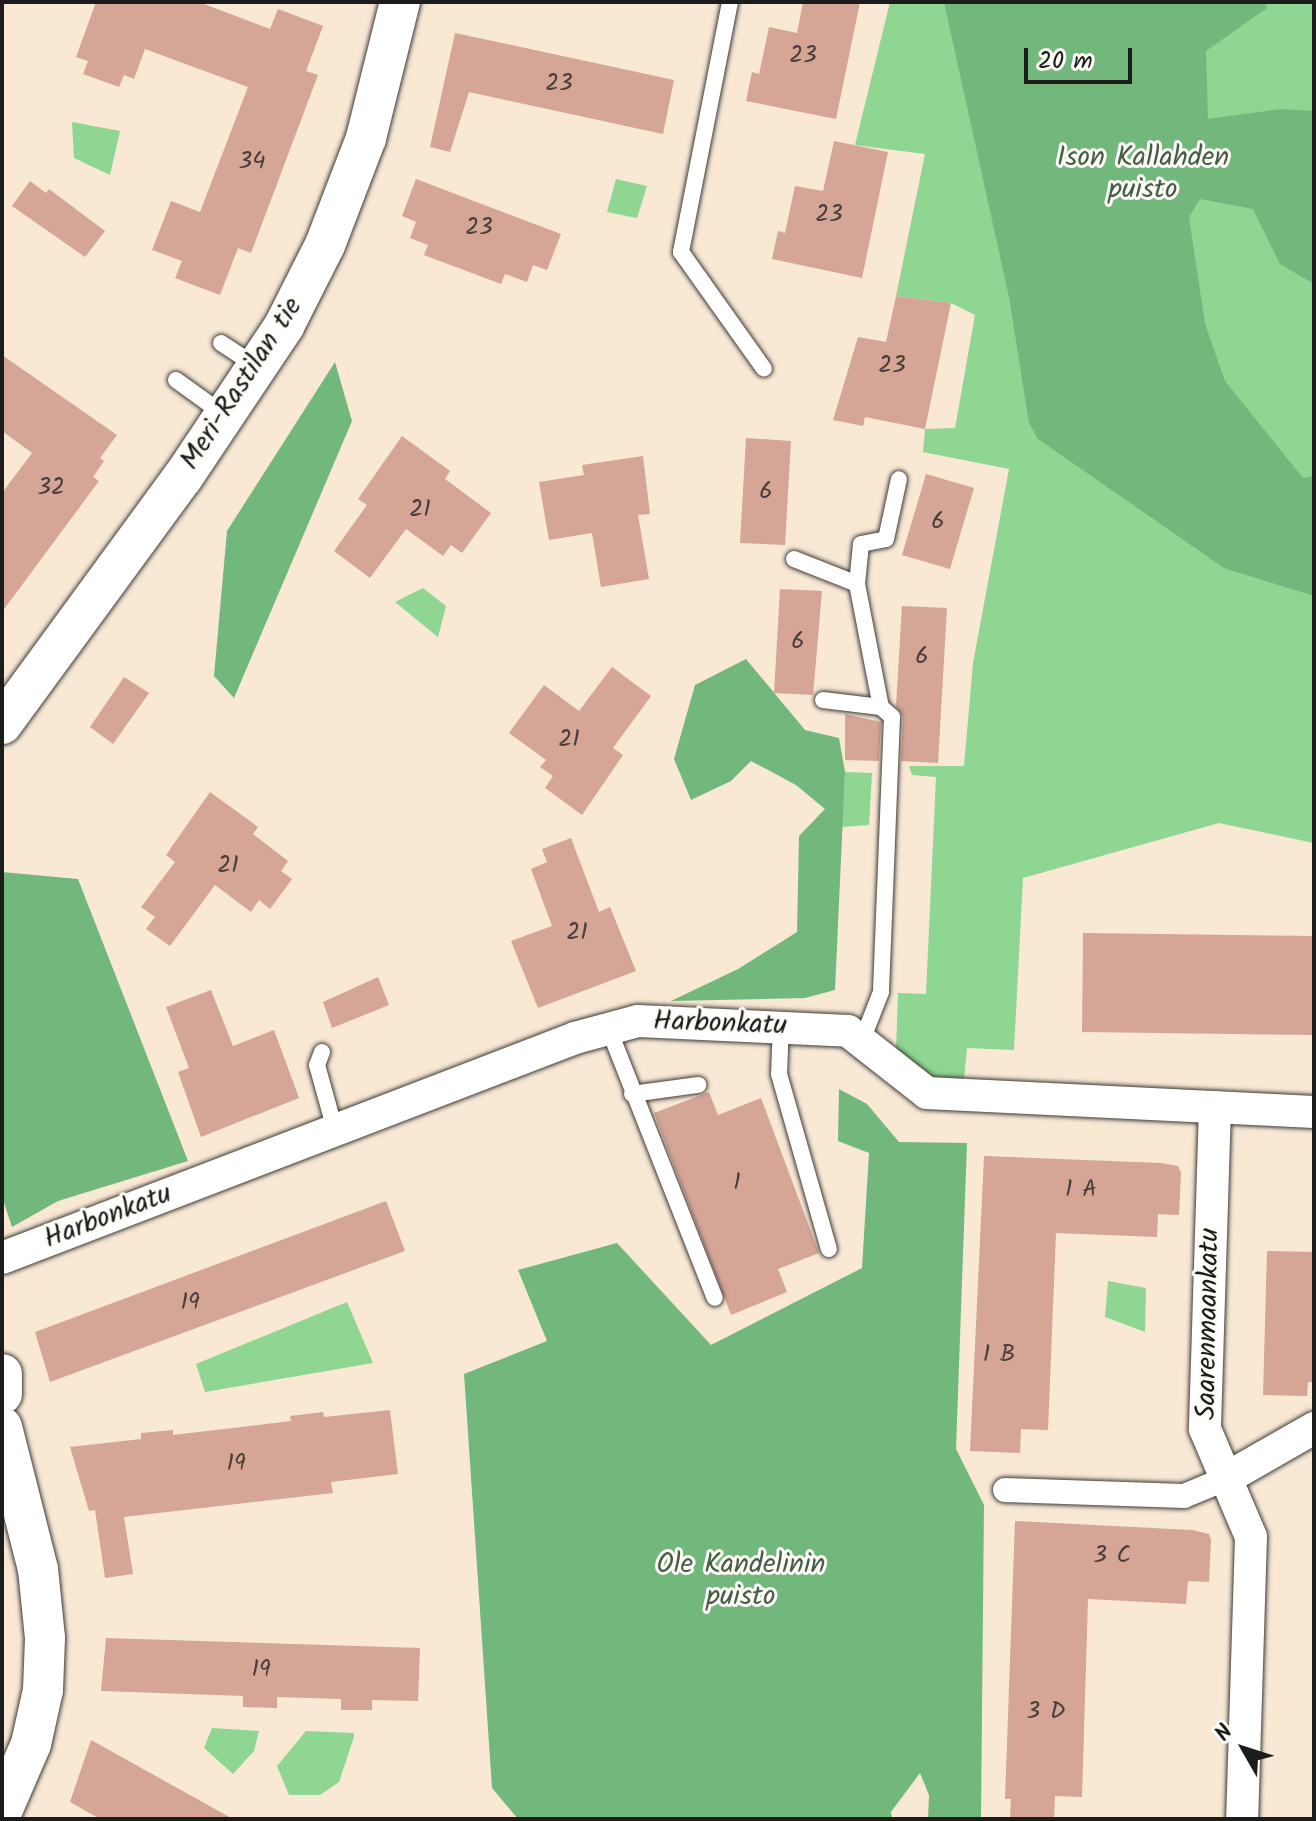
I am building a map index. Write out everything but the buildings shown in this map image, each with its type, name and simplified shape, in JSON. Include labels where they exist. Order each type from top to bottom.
[{"type":"street","name":"Meri-Rastilan tie","points":[[2,724],[226,416],[304,289],[366,138],[400,2]]},
{"type":"street","name":"Harbonkatu","points":[[2,1258],[608,1027],[675,1019],[848,1031],[863,1038],[927,1093],[1314,1112]]},
{"type":"street","name":"Saarenmaankatu","points":[[1215,1107],[1205,1429],[1251,1537],[1242,1819]]},
{"type":"street","points":[[2,1374],[2,1394]]},
{"type":"street","points":[[2,1427],[35,1554],[45,1638],[43,1690],[31,1744],[2,1811]]},
{"type":"street","points":[[1005,1490],[1184,1496],[1225,1479],[1314,1428]]},
{"type":"lane","points":[[730,2],[681,252],[764,369]]},
{"type":"lane","points":[[221,343],[257,367]]},
{"type":"lane","points":[[176,380],[226,416]]},
{"type":"lane","points":[[881,707],[857,584],[861,544],[886,539],[899,479]]},
{"type":"lane","points":[[794,559],[857,584]]},
{"type":"lane","points":[[823,700],[881,707],[892,717],[881,992],[863,1038]]},
{"type":"lane","points":[[781,1025],[779,1074],[829,1249]]},
{"type":"lane","points":[[608,1027],[715,1298]]},
{"type":"lane","points":[[322,1052],[317,1065],[335,1130]]},
{"type":"lane","points":[[632,1094],[698,1085]]},
{"type":"green space","name":"Ison Kallahden puisto","points":[[890,2],[1314,2],[1314,843],[1219,823],[1023,878],[1014,1050],[967,1048],[964,1079],[927,1076],[896,1050],[898,993],[926,994],[936,777],[912,775],[909,766],[964,766],[973,663],[1009,469],[923,452],[925,429],[955,428],[975,315],[951,303],[896,296],[925,154],[855,145]]},
{"type":"green space","points":[[944,2],[1265,2],[1267,8],[1206,51],[1208,119],[1281,109],[1314,111],[1314,284],[1280,264],[1253,209],[1200,199],[1189,217],[1205,324],[1225,381],[1303,478],[1314,476],[1314,596],[1224,568],[1038,439],[1029,423],[1009,297]]},
{"type":"green space","points":[[72,122],[120,131],[110,175],[74,158]]},
{"type":"green space","points":[[616,179],[647,186],[637,218],[607,212]]},
{"type":"green space","points":[[335,362],[352,421],[234,698],[214,676],[227,531]]},
{"type":"green space","points":[[423,588],[446,606],[438,637],[395,602]]},
{"type":"green space","points":[[746,659],[805,730],[839,738],[845,772],[835,990],[805,998],[671,1001],[738,969],[797,932],[799,836],[825,809],[796,785],[751,761],[731,781],[691,800],[674,759],[695,685]]},
{"type":"green space","points":[[845,772],[872,773],[869,825],[842,827]]},
{"type":"green space","points":[[2,872],[78,879],[188,1161],[58,1201],[12,1227],[2,1197]]},
{"type":"green space","name":"Ole Kandelinin puisto","points":[[839,1089],[867,1104],[899,1142],[967,1143],[956,1449],[984,1505],[981,1819],[928,1819],[929,1795],[920,1773],[891,1812],[892,1819],[518,1819],[492,1788],[464,1374],[547,1341],[518,1270],[617,1243],[711,1345],[862,1268],[869,1153],[838,1141]]},
{"type":"green space","points":[[1108,1281],[1146,1288],[1145,1332],[1105,1317]]},
{"type":"green space","points":[[347,1302],[373,1363],[205,1392],[196,1364]]},
{"type":"green space","points":[[212,1728],[259,1731],[254,1751],[233,1774],[204,1748]]},
{"type":"green space","points":[[306,1731],[354,1733],[354,1737],[339,1782],[320,1795],[289,1795],[277,1766]]}]
